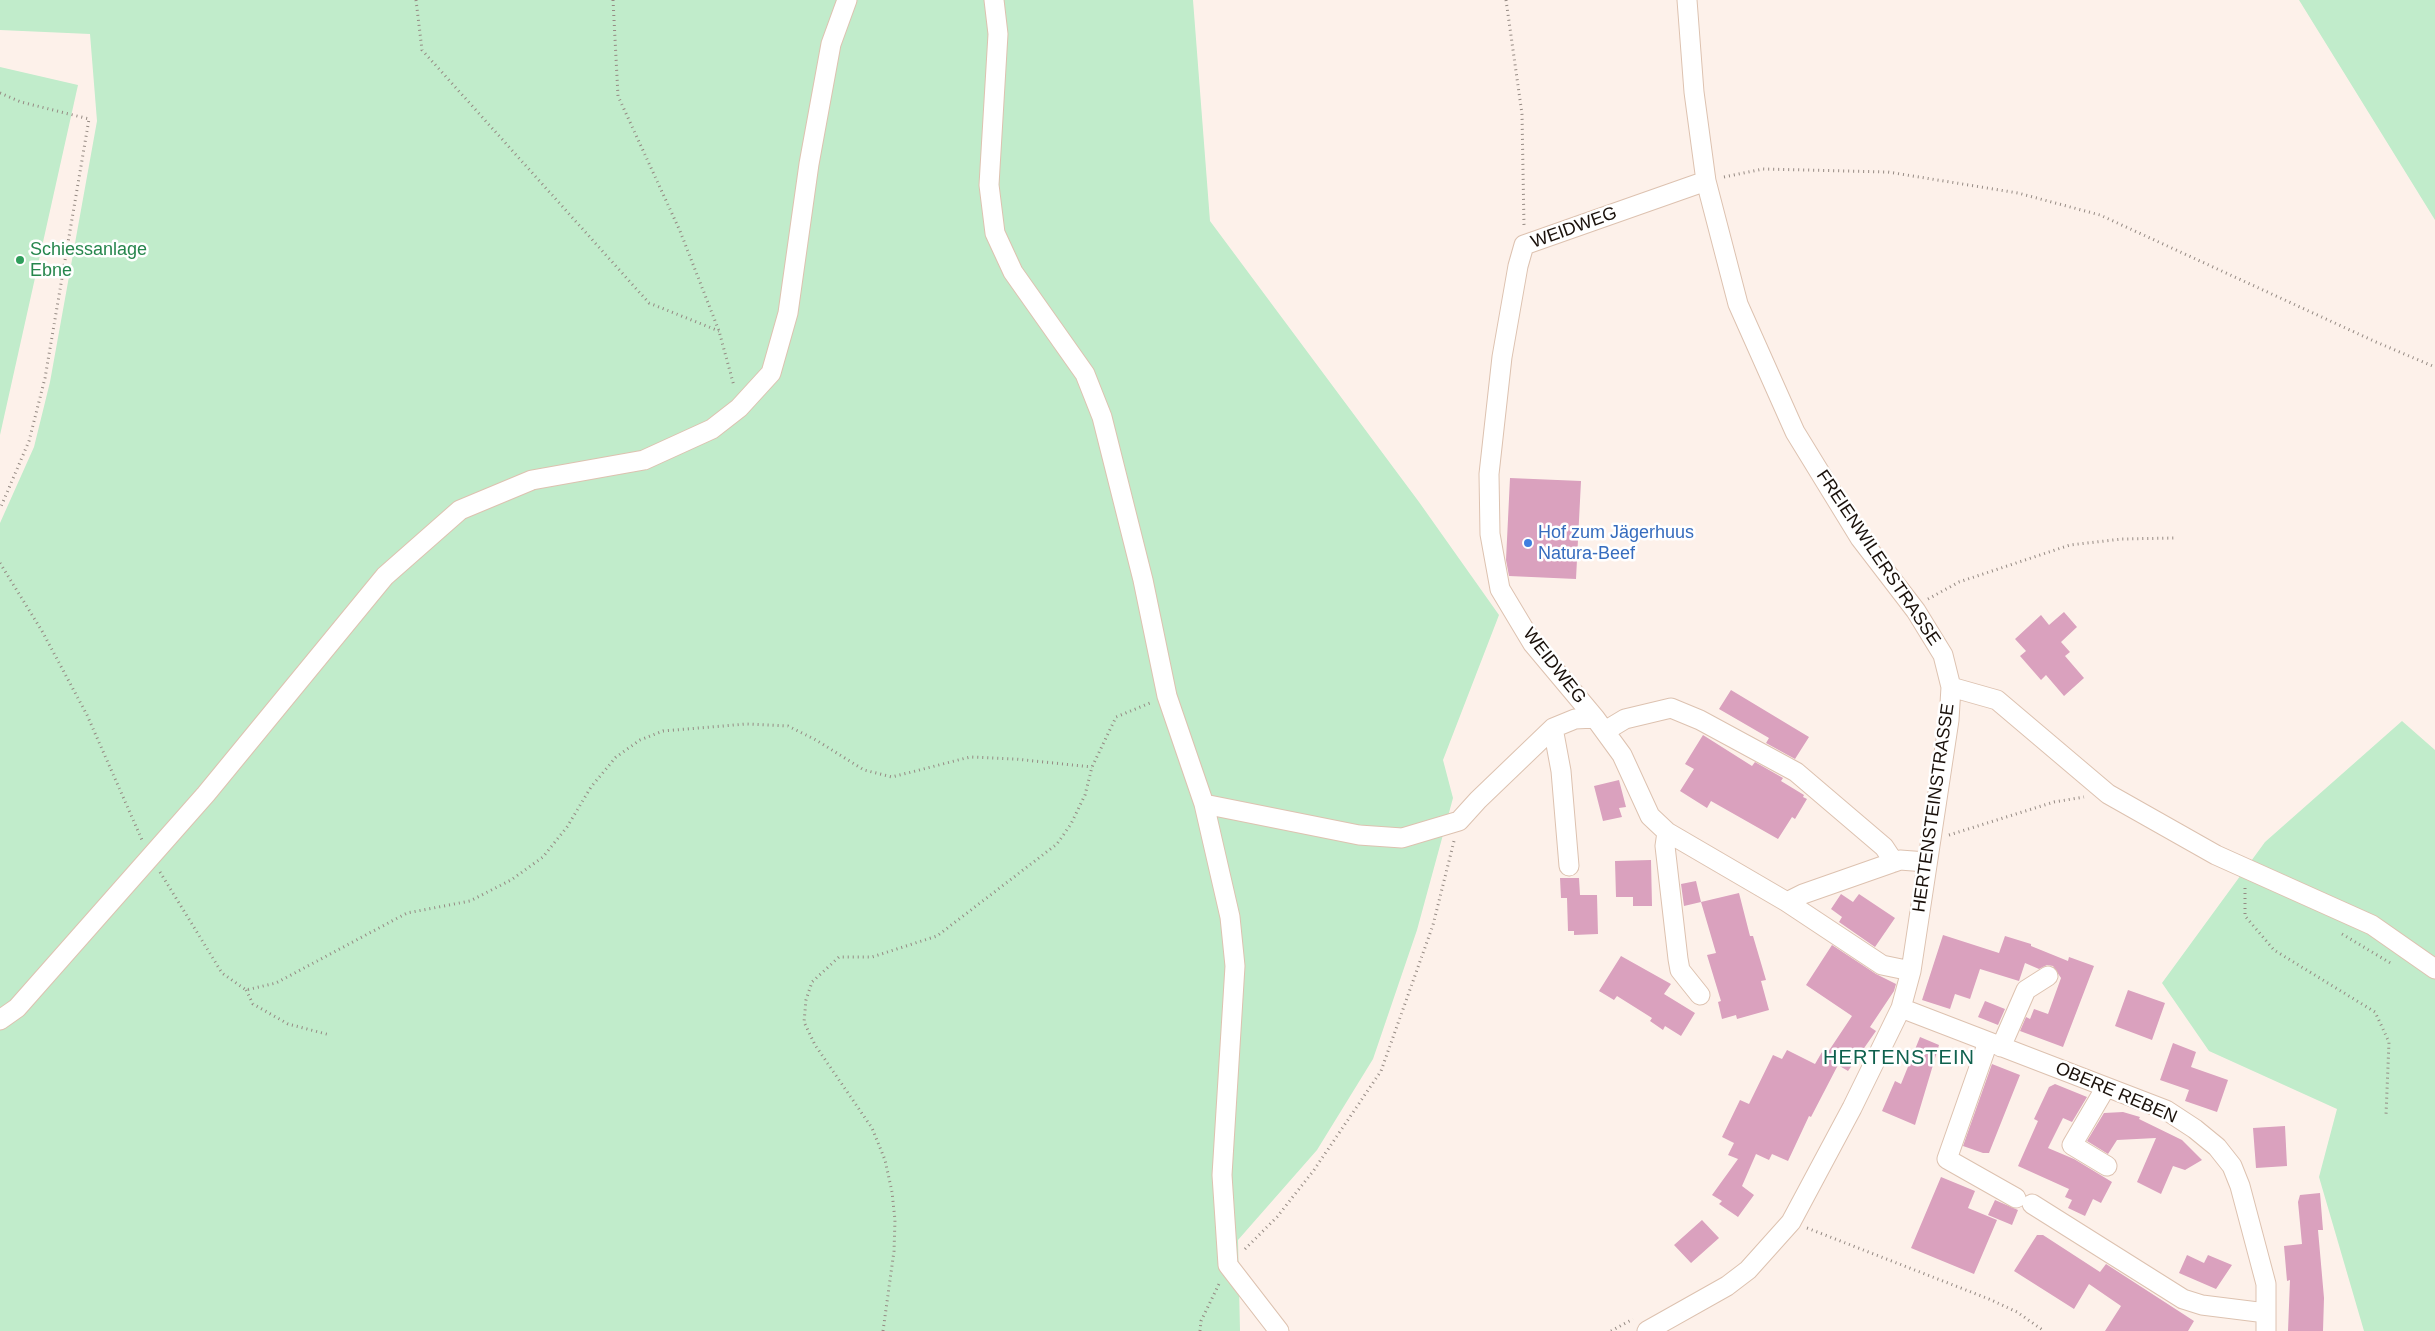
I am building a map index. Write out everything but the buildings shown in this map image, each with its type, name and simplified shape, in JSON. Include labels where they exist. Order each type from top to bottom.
[{"type":"street","points":[[0,1020],[17,1008],[148,857],[206,794],[385,576],[460,510],[532,480],[644,460],[712,429],[739,408],[771,373],[788,313],[809,164],[831,44],[847,0]]},
{"type":"street","points":[[994,0],[998,34],[989,185],[995,233],[1013,272],[1085,374],[1102,417],[1143,580],[1167,696],[1204,804],[1230,917],[1235,966],[1222,1175],[1228,1265],[1279,1331]]},
{"type":"street","name":"FREIENWILERSTRASSE","points":[[1687,0],[1694,92],[1706,180],[1738,304],[1795,432],[1860,538],[1916,611],[1943,655],[1951,687]]},
{"type":"street","name":"WEIDWEG","points":[[1706,180],[1524,245],[1518,266],[1502,357],[1489,474],[1490,534],[1500,589],[1533,644],[1600,724],[1622,755],[1650,816],[1667,832],[1787,902],[1882,965],[1911,971]]},
{"type":"street","name":"HERTENSTEINSTRASSE","points":[[1647,1331],[1690,1308],[1748,1270],[1792,1222],[1852,1108],[1901,1008],[1911,971],[1949,720],[1951,687],[1997,700],[2108,794],[2138,812],[2216,855],[2372,925],[2435,969]]},
{"type":"street","points":[[1204,804],[1359,835],[1402,838],[1460,821],[1478,800],[1553,728],[1575,719],[1600,724],[1671,708],[1700,720],[1796,772],[1884,847],[1894,862]]},
{"type":"street","points":[[1553,728],[1562,771],[1569,866]]},
{"type":"street","points":[[1667,832],[1665,846],[1680,970],[1700,995]]},
{"type":"street","points":[[1787,902],[1900,860],[1926,862]]},
{"type":"street","points":[[1995,1045],[2026,990],[2048,976]]},
{"type":"street","name":"OBERE REBEN","points":[[1901,1008],[2166,1110],[2195,1129],[2217,1147],[2232,1166],[2266,1284],[2266,1322],[2184,1299],[2024,1201],[1947,1159],[1995,1045]]},
{"type":"street","points":[[2106,1087],[2072,1145],[2107,1166]]},
{"type":"path","points":[[416,0],[422,50],[649,303],[719,331]]},
{"type":"path","points":[[613,0],[618,96],[680,231],[719,331],[739,408]]},
{"type":"path","points":[[1506,0],[1522,114],[1524,245]]},
{"type":"path","points":[[0,93],[21,102],[89,119],[45,378],[28,441],[0,509]]},
{"type":"path","points":[[1706,180],[1763,169],[1888,172],[2018,193],[2100,215],[2376,342],[2435,367]]},
{"type":"path","points":[[1916,611],[1925,600],[1959,582],[2070,545],[2122,539],[2174,538]]},
{"type":"path","points":[[0,563],[42,631],[87,715],[148,857]]},
{"type":"path","points":[[883,1331],[894,1252],[895,1220],[892,1192],[885,1160],[872,1128],[815,1045],[804,1022],[806,1000],[812,982],[839,957],[872,956],[904,948],[937,936],[1057,844],[1071,824],[1082,802],[1092,767],[1116,717],[1167,696]]},
{"type":"path","points":[[246,990],[276,983],[407,913],[470,901],[511,880],[543,857],[567,827],[591,787],[616,757],[640,740],[663,731],[746,724],[788,726],[816,740],[864,770],[892,777],[970,757],[1015,759],[1092,767]]},
{"type":"path","points":[[1931,836],[1960,833],[2054,802],[2089,797]]},
{"type":"path","points":[[1200,1331],[1201,1321],[1228,1265],[1277,1217],[1352,1116],[1380,1071],[1433,925],[1460,821]]},
{"type":"path","points":[[164,878],[222,973],[246,990],[253,1004],[288,1024],[330,1035]]},
{"type":"path","points":[[2245,887],[2245,916],[2274,950],[2375,1012],[2389,1042],[2386,1114]]},
{"type":"path","points":[[1792,1222],[1989,1299],[2016,1312],[2044,1331]]},
{"type":"green space","points":[[0,0],[1193,0],[1210,221],[1419,502],[1499,615],[1443,760],[1453,798],[1417,930],[1373,1059],[1317,1150],[1238,1240],[1240,1331],[0,1331],[0,523],[34,447],[50,382],[97,121],[90,34],[0,30]]},
{"type":"green space","points":[[2299,0],[2435,0],[2435,220]]},
{"type":"green space","name":"Schiessanlage Ebne","points":[[0,67],[78,85],[0,435]]},
{"type":"green space","points":[[2402,721],[2435,750],[2435,1331],[2364,1331],[2319,1177],[2337,1109],[2209,1051],[2162,983],[2265,842]]},
{"type":"place","name":"Schiessanlage Ebne","points":[[20,260]]},
{"type":"place","name":"Hof zum Jägerhuus Natura-Beef","points":[[1528,543]]},
{"type":"district","name":"HERTENSTEIN","points":[[1899,1058]]}]
